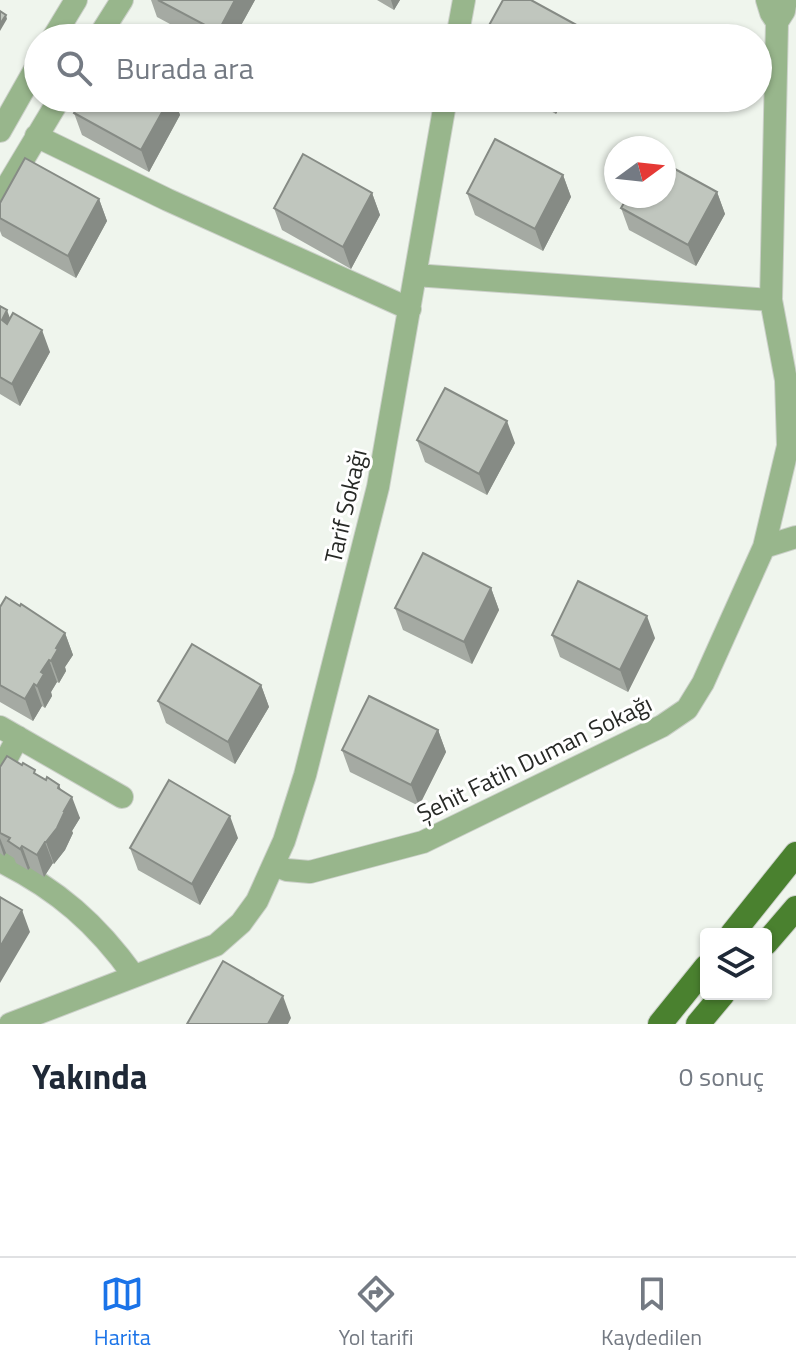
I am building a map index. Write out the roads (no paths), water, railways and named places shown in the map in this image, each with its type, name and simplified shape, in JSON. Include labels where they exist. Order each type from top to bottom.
[{"type":"main road","points":[[737,928],[796,854]]},
{"type":"main road","points":[[772,936],[796,908]]},
{"type":"main road","points":[[660,1024],[700,974]]},
{"type":"main road","points":[[698,1024],[718,1000]]},
{"type":"street","points":[[61,24],[76,0]]},
{"type":"street","points":[[107,24],[122,0]]},
{"type":"street","points":[[460,24],[464,0]]},
{"type":"street","points":[[767,0],[777,22],[786,0]]},
{"type":"street","name":"Şehit Fatih Duman Sokağı","points":[[274,865],[287,870],[310,872],[423,842],[662,726],[687,709],[703,683],[764,547],[788,446],[786,380],[771,300],[777,22]]},
{"type":"street","points":[[0,131],[24,89]]},
{"type":"street","points":[[0,198],[51,112]]},
{"type":"street","name":"Tarif Sokağı","points":[[134,976],[216,945],[229,935],[257,901],[296,808],[378,487],[443,112]]},
{"type":"street","points":[[36,136],[168,200],[410,309]]},
{"type":"street","points":[[415,275],[771,300]]},
{"type":"street","points":[[764,547],[796,537]]},
{"type":"street","points":[[0,771],[9,732],[122,797]]},
{"type":"street","points":[[0,861],[37,881],[83,916],[134,976],[10,1024]]}]
